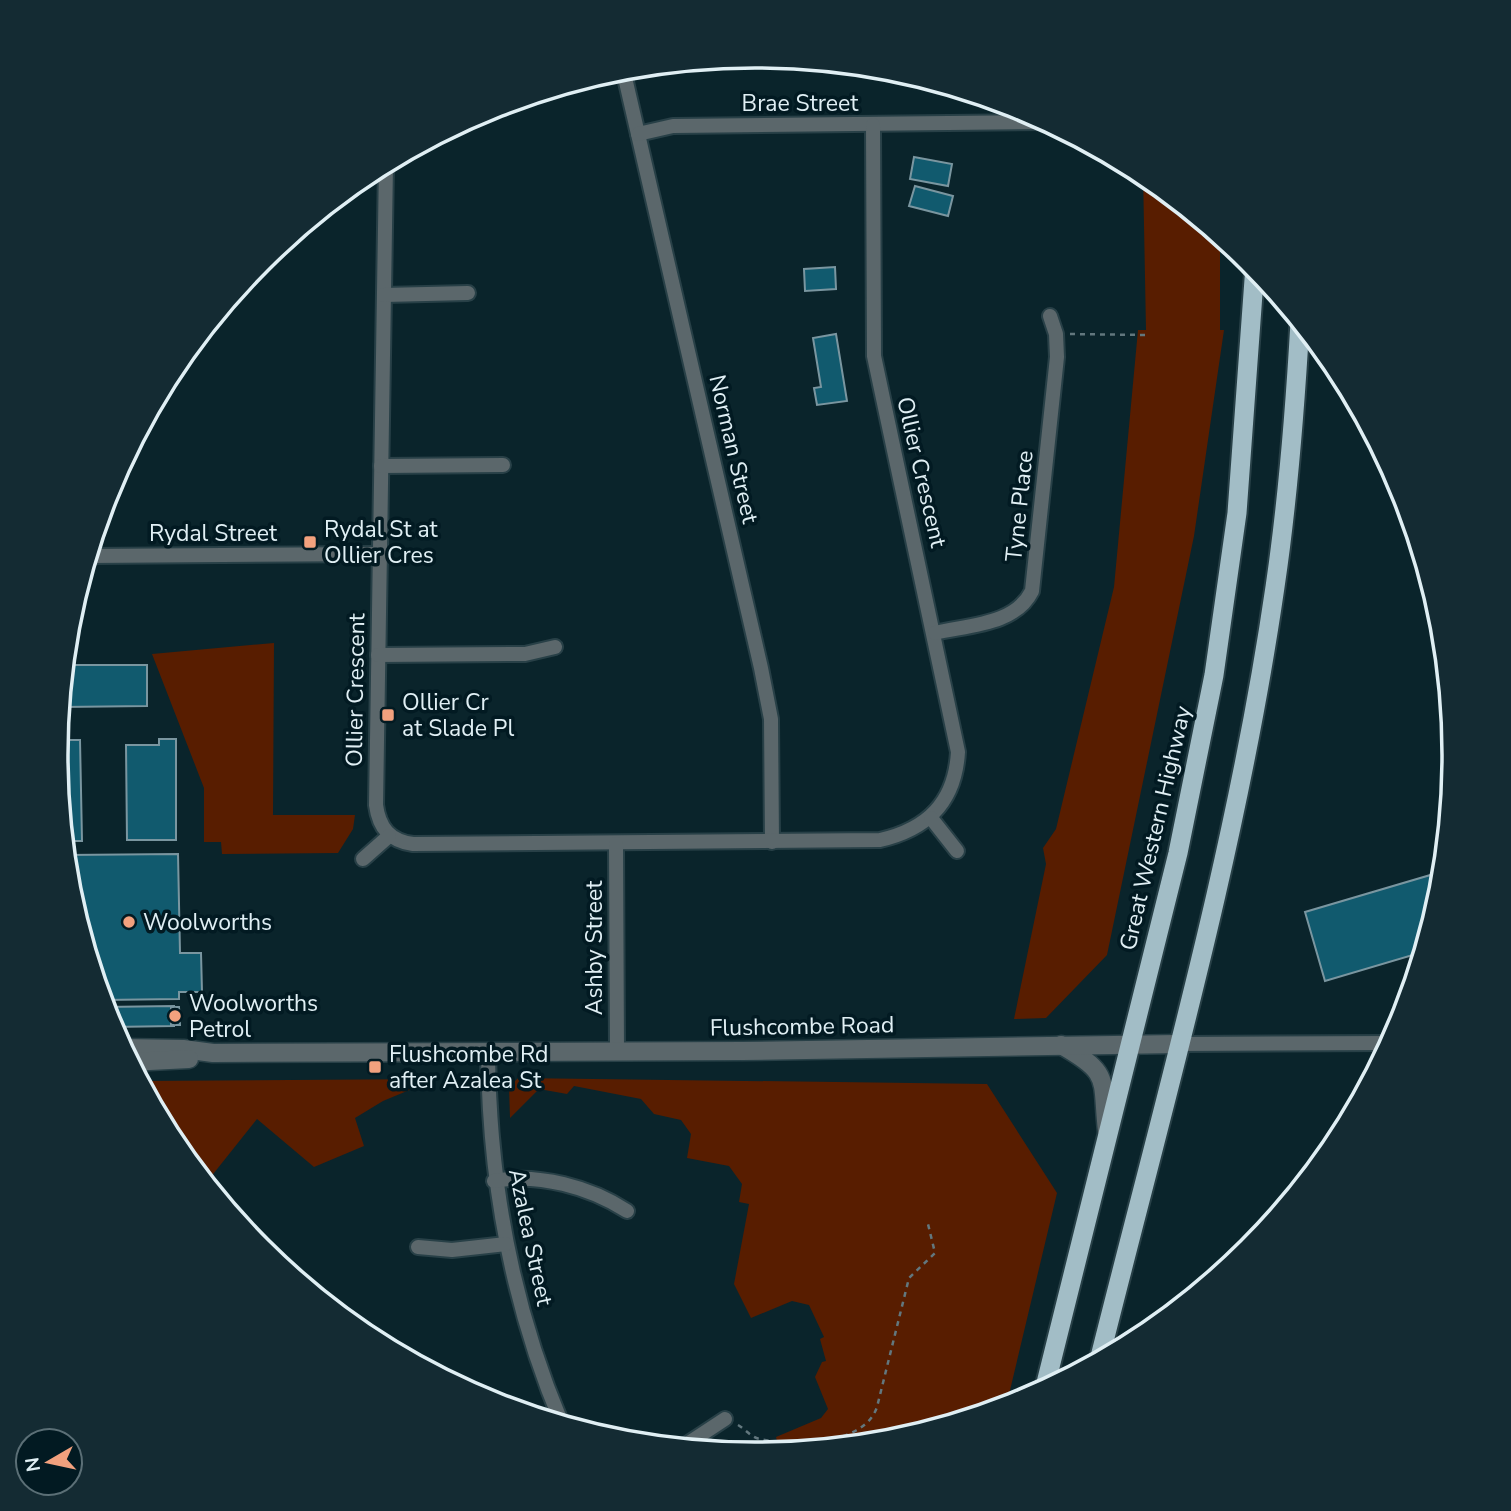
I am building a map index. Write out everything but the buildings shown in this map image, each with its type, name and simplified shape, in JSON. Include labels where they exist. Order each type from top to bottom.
[{"type":"highway","name":"Great Western Highway","points":[[1047,1377],[1178,853],[1214,676],[1237,513],[1254,283]]},
{"type":"highway","points":[[1102,1349],[1245,760],[1275,586],[1294,415],[1299,335]]},
{"type":"street","name":"Norman Street","points":[[626,80],[771,719],[772,842]]},
{"type":"street","name":"Brae Street","points":[[638,134],[673,126],[1021,122]]},
{"type":"street","name":"Ollier Crescent","points":[[386,177],[376,805],[381,825],[389,836],[413,844],[880,840],[911,830],[931,818],[946,801],[955,776],[958,752],[935,632],[874,356],[873,125]]},
{"type":"street","points":[[384,295],[468,293]]},
{"type":"street","name":"Tyne Place","points":[[935,632],[1007,616],[1023,605],[1032,590],[1057,357],[1056,334],[1050,316]]},
{"type":"street","points":[[381,466],[503,465]]},
{"type":"street","name":"Rydal Street","points":[[99,556],[380,554]]},
{"type":"street","points":[[378,655],[524,654],[555,647]]},
{"type":"street","points":[[931,818],[957,851]]},
{"type":"street","points":[[363,859],[389,836]]},
{"type":"street","name":"Ashby Street","points":[[617,844],[617,1052]]},
{"type":"street","name":"Flushcombe Road","points":[[134,1048],[183,1049],[213,1054],[1379,1043]]},
{"type":"street","points":[[1061,1045],[1090,1061],[1100,1073],[1105,1087],[1107,1133]]},
{"type":"street","name":"Azalea Street","points":[[488,1052],[494,1181],[506,1244],[531,1341],[558,1413]]},
{"type":"street","name":"Flushcombe Road","points":[[142,1065],[213,1054]]},
{"type":"street","points":[[494,1181],[540,1180],[573,1187],[601,1194],[627,1211]]},
{"type":"street","points":[[418,1247],[452,1250],[506,1244]]},
{"type":"street","points":[[699,1440],[725,1419]]},
{"type":"path","points":[[1056,334],[1148,335]]},
{"type":"path","points":[[842,1437],[870,1420],[877,1407],[909,1278],[935,1253],[928,1224]]},
{"type":"path","points":[[725,1419],[758,1439],[807,1440]]},
{"type":"shaded area","points":[[1143,188],[1174,210],[1220,250],[1220,330],[1224,330],[1194,536],[1107,955],[1046,1018],[1014,1019],[1046,864],[1043,848],[1056,829],[1114,587],[1138,330],[1146,330]]},
{"type":"shaded area","points":[[274,643],[273,815],[355,815],[353,829],[338,853],[222,854],[221,842],[204,842],[204,788],[152,654]]},
{"type":"shaded area","points":[[518,1078],[987,1084],[1057,1193],[1009,1393],[976,1406],[890,1430],[845,1437],[777,1442],[776,1437],[821,1418],[828,1409],[815,1377],[822,1362],[826,1361],[820,1339],[824,1337],[809,1305],[792,1301],[751,1318],[734,1284],[749,1204],[739,1202],[742,1184],[729,1166],[687,1158],[691,1134],[681,1120],[654,1114],[641,1099],[574,1086],[567,1094],[539,1089],[510,1118],[509,1087]]},
{"type":"shaded area","points":[[436,1079],[383,1101],[355,1118],[364,1146],[314,1167],[257,1119],[212,1176],[184,1137],[151,1081]]},
{"type":"place","name":"Rydal St at Ollier Cres","points":[[310,542]]},
{"type":"place","name":"Ollier Cr at Slade Pl","points":[[388,715]]},
{"type":"place","name":"Woolworths","points":[[129,922]]},
{"type":"place","name":"Woolworths Petrol","points":[[175,1016]]},
{"type":"place","name":"Flushcombe Rd after Azalea St","points":[[375,1067]]}]
